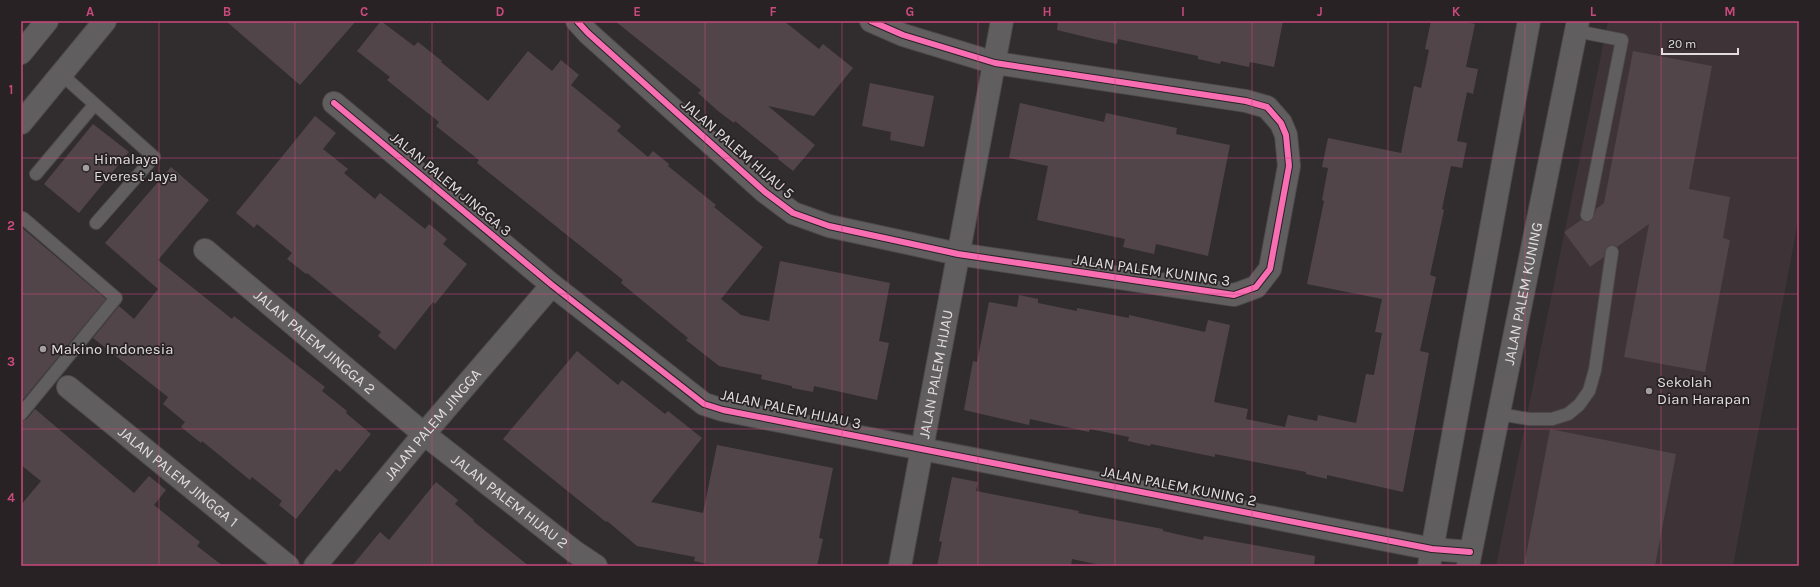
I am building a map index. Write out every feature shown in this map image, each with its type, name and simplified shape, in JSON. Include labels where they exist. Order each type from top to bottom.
[{"type":"street","points":[[21,53],[47,21]]},
{"type":"street","points":[[21,123],[105,21]]},
{"type":"street","name":"JALAN PALEM HIJAU 5","points":[[577,21],[588,33],[765,192],[794,213],[829,226],[958,254]]},
{"type":"street","points":[[871,21],[903,35],[995,63]]},
{"type":"street","name":"JALAN PALEM HIJAU","points":[[900,566],[1002,21]]},
{"type":"street","points":[[1431,557],[1529,21]]},
{"type":"street","name":"JALAN PALEM KUNING","points":[[1469,559],[1577,26]]},
{"type":"street","name":"JALAN PALEM KUNING 3","points":[[958,254],[1234,295],[1256,287],[1270,269],[1289,166],[1286,135],[1281,123],[1267,107],[1246,101],[995,63]]},
{"type":"street","name":"JALAN PALEM JINGGA 3","points":[[334,103],[552,285]]},
{"type":"street","name":"JALAN PALEM JINGGA 2","points":[[205,250],[424,434]]},
{"type":"street","name":"JALAN PALEM JINGGA","points":[[315,566],[424,434],[552,285]]},
{"type":"street","name":"JALAN PALEM HIJAU 3","points":[[552,285],[704,404],[723,410],[922,449]]},
{"type":"street","name":"JALAN PALEM JINGGA 1","points":[[68,387],[288,566]]},
{"type":"street","name":"JALAN PALEM HIJAU 2","points":[[424,434],[575,552],[596,566]]},
{"type":"street","name":"JALAN PALEM KUNING 2","points":[[922,449],[1431,557],[1469,559]]},
{"type":"lane","points":[[1577,26],[1622,40],[1587,215]]},
{"type":"lane","points":[[62,74],[154,157],[96,224]]},
{"type":"lane","points":[[36,174],[95,104]]},
{"type":"lane","points":[[21,414],[116,298],[22,218]]},
{"type":"lane","points":[[1499,414],[1529,419],[1552,419],[1568,414],[1579,405],[1589,392],[1595,370],[1612,252]]},
{"type":"shaded area","name":"Sekolah Dian Harapan","points":[[1608,21],[1799,21],[1799,216],[1733,566],[1496,566]]},
{"type":"building","points":[[226,21],[356,21],[300,85]]},
{"type":"building","points":[[381,21],[414,46],[418,42],[488,101],[528,51],[552,71],[561,60],[579,75],[571,85],[621,126],[617,131],[648,157],[653,151],[669,164],[668,166],[716,205],[714,207],[763,247],[721,299],[741,315],[769,321],[780,261],[890,283],[879,341],[889,343],[877,400],[814,386],[813,392],[792,388],[792,386],[761,379],[762,375],[719,366],[686,340],[688,338],[621,283],[623,280],[477,163],[479,160],[436,126],[439,122],[387,80],[390,77],[357,51]]},
{"type":"building","points":[[615,21],[784,21],[819,49],[823,44],[853,68],[814,116],[768,106],[815,145],[793,171],[778,159],[779,157],[735,121],[734,123],[718,111],[698,93],[701,90]]},
{"type":"building","points":[[1058,21],[1283,21],[1274,67],[1250,62],[1249,67],[1221,61],[1220,64],[1198,59],[1198,56],[1118,39],[1117,44],[1094,39],[1057,30]]},
{"type":"building","points":[[1431,21],[1463,21],[1475,24],[1466,67],[1478,69],[1473,94],[1467,92],[1457,141],[1467,143],[1462,168],[1451,166],[1442,209],[1444,210],[1430,275],[1436,277],[1420,351],[1429,353],[1403,492],[1327,475],[1327,479],[1306,474],[1306,472],[1215,454],[1215,457],[1151,444],[1150,446],[1128,441],[1129,437],[1090,429],[1089,432],[1030,419],[1029,425],[964,410],[973,361],[977,362],[989,302],[1017,307],[1019,295],[1038,299],[1038,303],[1077,311],[1077,308],[1129,318],[1129,315],[1205,332],[1208,320],[1230,325],[1214,402],[1248,409],[1246,419],[1285,427],[1288,415],[1317,421],[1318,415],[1356,423],[1366,374],[1374,375],[1382,333],[1375,332],[1382,299],[1307,284],[1324,201],[1322,200],[1328,168],[1322,167],[1328,138],[1401,153],[1414,86],[1421,88],[1429,50],[1425,49]]},
{"type":"building","points":[[1633,51],[1712,66],[1689,189],[1730,197],[1723,238],[1730,240],[1705,372],[1624,357],[1649,224],[1617,247],[1609,245],[1605,251],[1604,257],[1590,267],[1564,232],[1581,220],[1586,222],[1592,220],[1596,209],[1604,203]]},
{"type":"building","points":[[870,83],[934,96],[924,147],[890,140],[891,132],[862,126]]},
{"type":"building","points":[[1020,103],[1104,122],[1106,113],[1177,128],[1176,134],[1230,145],[1208,256],[1156,244],[1154,254],[1123,247],[1125,239],[1037,220],[1048,166],[1009,158]]},
{"type":"building","points":[[315,116],[336,133],[323,149],[348,169],[344,173],[375,199],[380,193],[425,229],[429,224],[447,239],[443,244],[467,264],[435,304],[433,302],[395,350],[378,336],[381,332],[307,273],[306,274],[287,259],[292,253],[257,224],[254,228],[236,213]]},
{"type":"building","name":"Himalaya Everest Jaya","points":[[93,124],[129,152],[79,213],[44,184]]},
{"type":"building","points":[[171,167],[209,200],[158,260],[232,319],[234,316],[325,387],[322,391],[347,411],[346,413],[371,434],[340,472],[336,469],[296,519],[279,505],[282,501],[252,477],[250,480],[202,441],[201,443],[181,427],[185,422],[163,404],[168,397],[93,338],[119,306],[134,319],[158,289],[105,243]]},
{"type":"building","name":"Makino Indonesia","points":[[21,227],[106,299],[21,402]]},
{"type":"building","points":[[577,351],[618,385],[622,380],[665,414],[668,411],[702,438],[651,502],[703,513],[717,445],[833,468],[819,538],[823,539],[817,566],[716,566],[694,561],[695,557],[637,546],[503,439]]},
{"type":"building","points":[[35,409],[134,493],[149,476],[166,490],[154,505],[200,542],[197,546],[223,566],[21,566],[21,505],[41,481],[21,465],[21,421],[27,419]]},
{"type":"building","points":[[1550,429],[1676,454],[1655,566],[1524,566]]},
{"type":"building","points":[[952,477],[978,482],[976,491],[1079,511],[1078,513],[1163,529],[1163,531],[1203,540],[1204,536],[1315,556],[1314,566],[1105,566],[1072,559],[1071,566],[937,566],[942,542],[939,541]]},
{"type":"building","points":[[436,482],[458,500],[455,504],[474,520],[473,521],[529,566],[352,566],[380,532],[389,540]]},
{"type":"cycle path","points":[[577,21],[588,33],[765,192],[793,213],[829,226],[958,254],[1234,295],[1256,287],[1270,269],[1289,166],[1286,135],[1281,123],[1267,107],[1246,101],[995,63],[903,35],[871,21]]},
{"type":"cycle path","points":[[334,103],[552,285],[704,404],[723,410],[1432,549],[1470,552]]},
{"type":"place","name":"Himalaya Everest Jaya","points":[[86,168]]},
{"type":"place","name":"Makino Indonesia","points":[[43,349]]},
{"type":"place","name":"Sekolah Dian Harapan","points":[[1649,391]]}]
